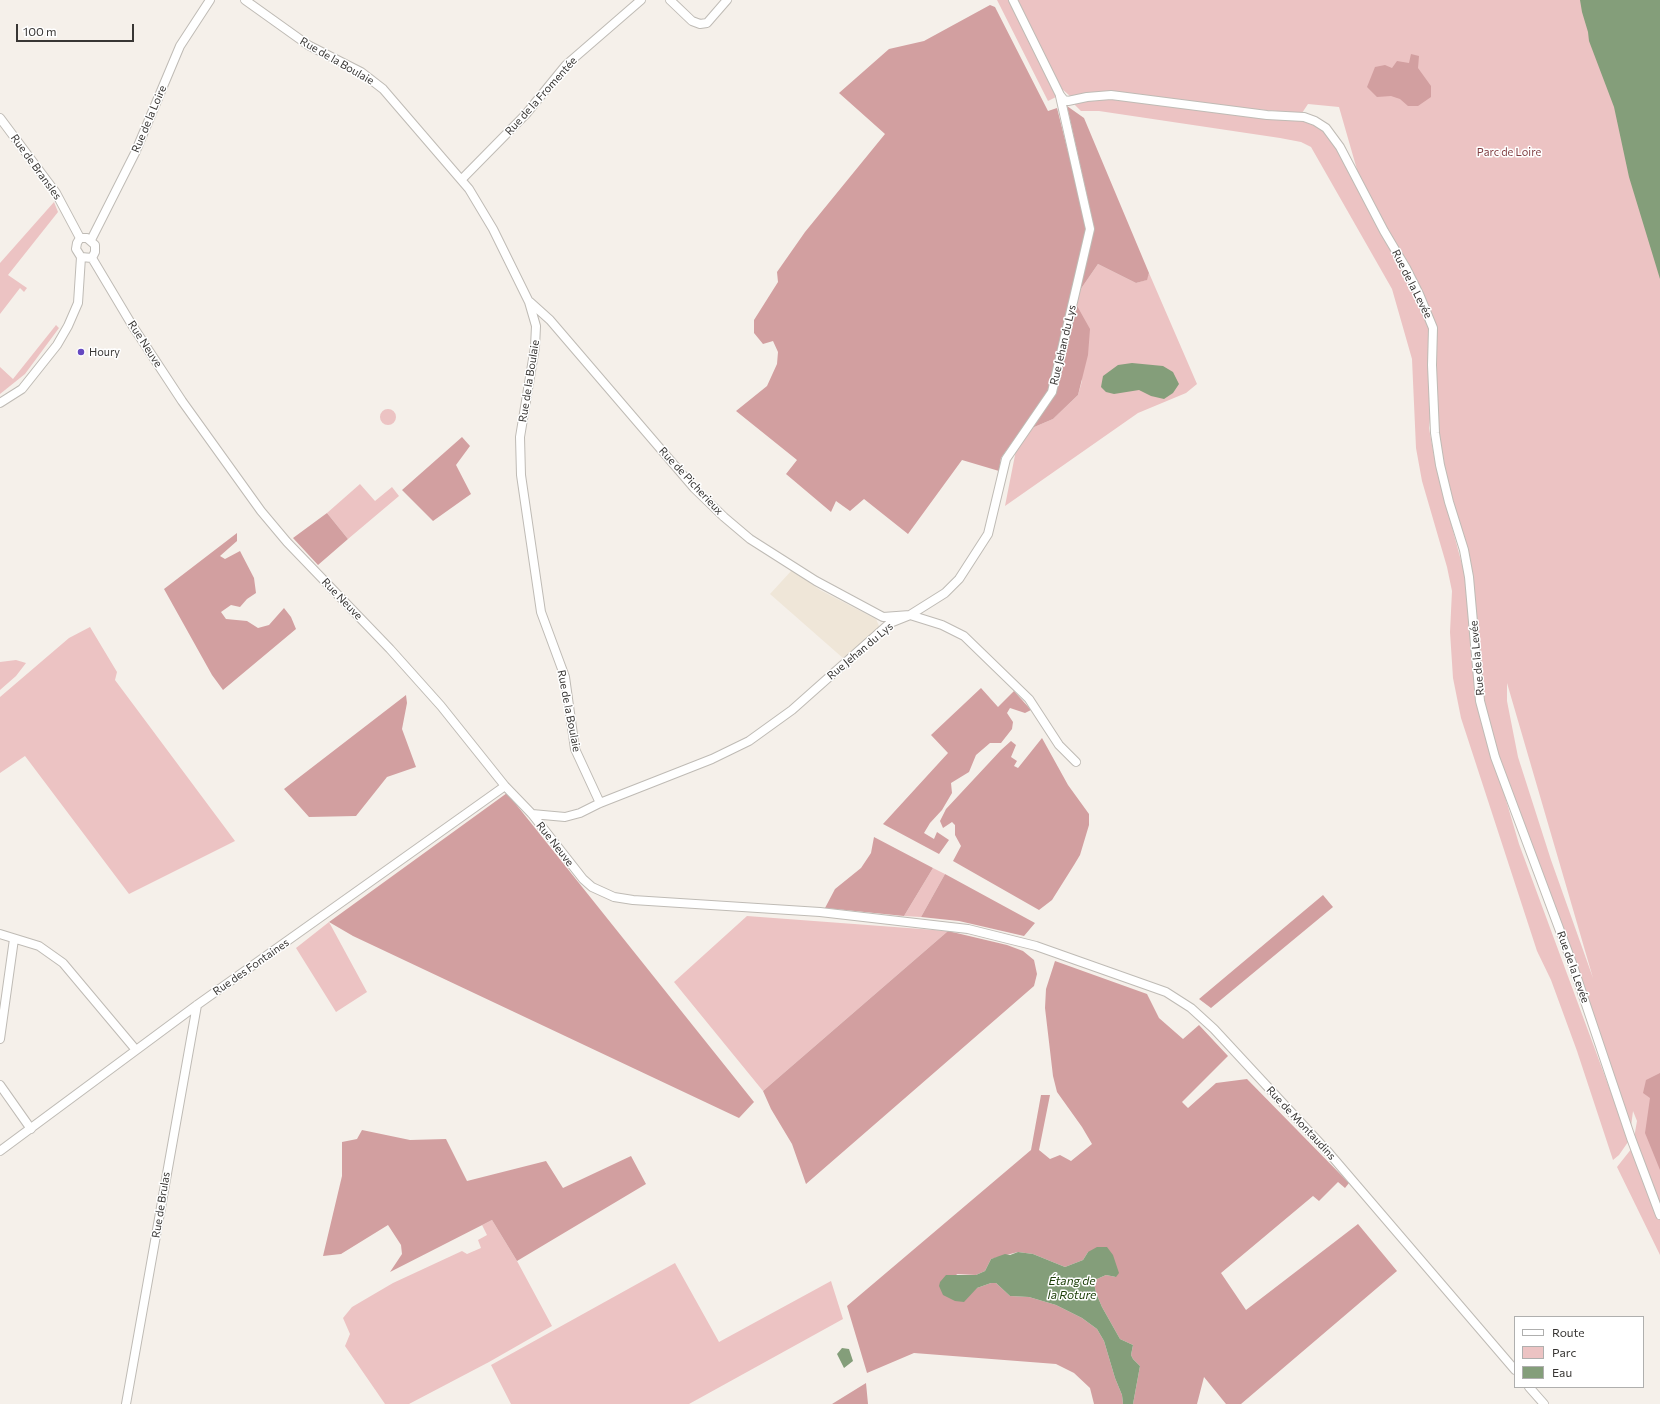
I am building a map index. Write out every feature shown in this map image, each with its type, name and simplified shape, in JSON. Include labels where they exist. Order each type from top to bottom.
[{"type":"street","name":"Rue de la Loire","points":[[91,240],[135,153],[180,46],[210,0]]},
{"type":"street","name":"Rue de la Fromentée","points":[[462,180],[526,114],[566,65],[641,0]]},
{"type":"street","points":[[670,0],[692,21],[700,24],[708,23],[727,0]]},
{"type":"street","name":"Rue Jehan du Lys","points":[[532,814],[565,817],[580,813],[600,803],[712,759],[748,742],[792,710],[890,623],[910,616],[950,589],[959,579],[988,534],[1006,459],[1052,392],[1090,229],[1060,95],[1013,0]]},
{"type":"street","name":"Rue de la Boulaie","points":[[250,1],[308,45],[361,72],[383,89],[462,180],[493,230],[529,302],[536,331],[520,437],[521,475],[541,612],[565,677],[574,748],[600,803]]},
{"type":"street","name":"Rue de la Levée","points":[[1060,95],[1068,101],[1087,97],[1111,95],[1267,115],[1304,117],[1315,121],[1326,128],[1340,147],[1420,294],[1433,328],[1432,365],[1435,434],[1440,465],[1449,502],[1464,550],[1469,577],[1480,701],[1495,757],[1572,962],[1631,1138],[1660,1215]]},
{"type":"street","name":"Rue de Bransles","points":[[0,118],[56,193],[80,238]]},
{"type":"street","points":[[0,403],[22,389],[57,345],[68,326],[78,303],[81,257],[76,249],[77,243],[80,238],[87,238],[95,245],[95,252],[92,258],[81,257]]},
{"type":"street","name":"Rue Neuve","points":[[92,258],[132,325],[182,401],[261,511],[287,542],[390,649],[430,694],[505,786],[532,814],[583,879],[592,887],[614,898],[827,913],[968,929],[1036,946]]},
{"type":"street","name":"Rue de Picherieux","points":[[529,302],[554,325],[694,488],[750,539],[816,581],[883,617],[910,616]]},
{"type":"street","points":[[536,331],[545,324],[554,325]]},
{"type":"street","points":[[910,616],[942,625],[964,636],[1029,698],[1059,745],[1076,762]]},
{"type":"street","name":"Rue des Fontaines","points":[[0,1151],[197,1005],[505,786]]},
{"type":"street","points":[[0,934],[39,946],[64,964],[136,1050]]},
{"type":"street","points":[[0,1039],[14,939]]},
{"type":"street","name":"Rue de Montaudins","points":[[1036,946],[1166,992],[1202,1018],[1329,1153],[1514,1369]]},
{"type":"street","name":"Rue de Brulas","points":[[126,1404],[197,1005]]},
{"type":"street","points":[[0,1085],[31,1128]]},
{"type":"street","points":[[1530,1388],[1544,1404]]},
{"type":"shaded area","points":[[990,5],[995,7],[1048,111],[1057,108],[1087,227],[1048,392],[1001,458],[999,471],[962,460],[908,534],[864,499],[850,511],[836,501],[831,512],[786,474],[797,460],[736,411],[767,386],[777,364],[778,352],[773,341],[763,344],[754,333],[754,320],[778,282],[777,272],[805,232],[885,134],[839,93],[889,49],[924,41]]},
{"type":"shaded area","points":[[1411,54],[1419,56],[1418,68],[1431,86],[1431,97],[1418,106],[1408,106],[1400,99],[1391,96],[1377,97],[1367,87],[1375,67],[1385,65],[1392,68],[1397,61],[1409,63]]},
{"type":"shaded area","points":[[1067,106],[1084,118],[1149,273],[1147,280],[1136,283],[1098,264],[1076,296],[1094,227]]},
{"type":"shaded area","points":[[1076,304],[1090,329],[1088,355],[1078,395],[1053,419],[1032,428],[1054,394]]},
{"type":"shaded area","points":[[462,437],[470,446],[456,465],[471,494],[433,521],[402,490]]},
{"type":"shaded area","points":[[327,513],[348,539],[318,565],[293,538]]},
{"type":"shaded area","points":[[237,533],[237,541],[220,556],[225,559],[240,551],[254,578],[256,593],[247,599],[240,607],[231,605],[221,612],[226,619],[247,621],[258,628],[269,625],[284,608],[291,617],[296,629],[223,690],[212,675],[164,589]]},
{"type":"shaded area","points":[[792,570],[820,590],[876,619],[880,628],[844,659],[770,594]]},
{"type":"shaded area","points":[[981,688],[998,707],[1014,691],[1031,710],[1025,713],[1010,708],[1007,713],[1013,722],[1012,729],[1001,743],[990,743],[976,755],[969,772],[951,783],[952,793],[942,810],[930,823],[924,833],[934,839],[937,832],[949,840],[939,854],[883,824],[948,753],[931,735]]},
{"type":"shaded area","points":[[406,695],[407,703],[402,729],[416,767],[387,777],[356,816],[309,817],[284,789]]},
{"type":"shaded area","points":[[1042,738],[1068,785],[1089,814],[1089,825],[1080,855],[1052,900],[1039,910],[953,861],[961,846],[955,835],[955,825],[952,822],[943,828],[940,821],[946,809],[1011,741],[1016,745],[1011,757],[1017,761],[1014,766],[1018,768]]},
{"type":"shaded area","points":[[507,793],[754,1102],[739,1118],[353,936],[329,922]]},
{"type":"shaded area","points":[[874,837],[933,868],[904,916],[825,908],[835,889],[861,868],[871,853]]},
{"type":"shaded area","points":[[945,874],[1035,923],[1024,936],[959,921],[921,917]]},
{"type":"shaded area","points":[[1323,895],[1333,907],[1211,1008],[1199,999]]},
{"type":"shaded area","points":[[948,931],[1007,945],[1023,951],[1034,960],[1037,974],[1034,986],[806,1184],[792,1144],[771,1109],[763,1091]]},
{"type":"shaded area","points":[[1055,961],[1147,994],[1159,1018],[1183,1039],[1199,1025],[1228,1056],[1182,1102],[1188,1108],[1216,1083],[1247,1079],[1349,1183],[1345,1188],[1338,1182],[1319,1201],[1313,1196],[1221,1273],[1246,1310],[1358,1224],[1397,1271],[1241,1404],[1226,1404],[1204,1377],[1197,1404],[1133,1404],[1140,1366],[1131,1355],[1133,1345],[1120,1339],[1102,1307],[1096,1293],[1093,1278],[1097,1279],[1106,1275],[1116,1277],[1088,1252],[1083,1260],[1065,1267],[1033,1254],[1018,1252],[991,1259],[985,1271],[976,1275],[956,1274],[977,1288],[991,1283],[996,1283],[1010,1296],[1029,1297],[1056,1305],[1082,1318],[1097,1329],[1104,1341],[1115,1378],[1122,1395],[1123,1404],[1094,1404],[1090,1388],[1074,1373],[1056,1364],[914,1353],[867,1373],[847,1306],[1031,1150],[1041,1095],[1050,1095],[1039,1150],[1050,1159],[1060,1155],[1071,1161],[1092,1144],[1057,1092],[1053,1076],[1045,1008],[1046,989]]},
{"type":"shaded area","points":[[1660,1073],[1660,1170],[1645,1133],[1650,1098],[1643,1093],[1646,1080]]},
{"type":"shaded area","points":[[362,1130],[410,1140],[446,1139],[467,1181],[546,1161],[563,1188],[631,1156],[646,1184],[517,1261],[492,1220],[390,1272],[402,1254],[401,1245],[388,1225],[341,1254],[323,1256],[342,1176],[342,1142],[357,1139]]},
{"type":"shaded area","points":[[866,1383],[868,1404],[832,1404]]},
{"type":"green space","points":[[997,0],[1011,0],[1058,96],[1048,101]]},
{"type":"green space","name":"Parc de Loire","points":[[1017,0],[1660,0],[1660,1207],[1634,1138],[1637,1121],[1633,1111],[1631,1127],[1497,756],[1483,702],[1475,604],[1430,419],[1429,428],[1436,467],[1464,572],[1482,719],[1519,844],[1623,1125],[1628,1142],[1619,1155],[1613,1160],[1577,1051],[1551,980],[1537,951],[1461,718],[1453,678],[1450,632],[1452,591],[1447,567],[1422,481],[1416,448],[1412,359],[1392,289],[1311,147],[1301,142],[1280,138],[1099,111],[1081,111],[1074,104],[1081,101],[1105,99],[1298,119],[1312,123],[1324,131],[1333,142],[1366,201],[1339,107],[1308,104],[1302,113],[1228,107],[1127,94],[1092,92],[1070,96],[1062,89]],"holes":[[[1507,683],[1593,978],[1551,860],[1518,757],[1507,701]]]},
{"type":"green space","points":[[54,202],[58,212],[8,275],[27,288],[24,292],[20,288],[0,314],[0,263]]},
{"type":"green space","points":[[1098,264],[1136,283],[1146,280],[1149,273],[1197,384],[1186,393],[1138,413],[1005,506],[1016,450],[1032,428],[1053,419],[1078,395],[1082,381],[1076,296]]},
{"type":"green space","points":[[56,325],[59,328],[25,374],[0,394],[0,367],[13,379]]},
{"type":"green space","points":[[385,409],[391,409],[396,414],[394,423],[391,425],[385,425],[380,420],[380,414]]},
{"type":"green space","points":[[360,484],[375,501],[392,487],[399,496],[348,539],[327,513]]},
{"type":"green space","points":[[90,627],[117,672],[115,680],[235,841],[129,894],[25,756],[0,773],[0,697],[69,638]]},
{"type":"green space","points":[[16,660],[26,663],[16,676],[0,690],[0,662]]},
{"type":"green space","points":[[933,868],[945,874],[921,917],[904,916]]},
{"type":"green space","points":[[747,916],[948,931],[763,1091],[674,982]]},
{"type":"green space","points":[[329,922],[367,992],[336,1012],[296,948]]},
{"type":"green space","points":[[1632,1148],[1660,1214],[1660,1255],[1617,1167]]},
{"type":"green space","points":[[492,1220],[517,1261],[552,1326],[489,1362],[409,1404],[385,1404],[345,1346],[350,1334],[343,1318],[352,1307],[393,1283],[462,1251],[467,1254],[481,1248],[478,1240],[487,1235],[482,1225]]},
{"type":"green space","points":[[675,1263],[719,1342],[831,1281],[843,1319],[689,1404],[511,1404],[491,1365]]},
{"type":"water","points":[[1580,0],[1660,0],[1660,279],[1629,177],[1614,107],[1589,41]]},
{"type":"water","points":[[1132,363],[1163,366],[1173,372],[1179,384],[1173,393],[1164,399],[1151,396],[1139,390],[1114,394],[1106,392],[1101,387],[1103,376],[1118,365]]},
{"type":"water","name":"Étang de la Roture","points":[[1097,1247],[1107,1247],[1113,1255],[1119,1273],[1116,1277],[1106,1275],[1097,1279],[1093,1278],[1096,1293],[1102,1307],[1120,1339],[1133,1345],[1131,1355],[1140,1366],[1133,1404],[1123,1404],[1122,1395],[1115,1378],[1104,1341],[1097,1329],[1082,1318],[1056,1305],[1029,1297],[1010,1296],[996,1283],[991,1283],[977,1288],[964,1302],[955,1301],[943,1295],[939,1286],[940,1282],[946,1275],[976,1275],[985,1271],[991,1259],[1005,1254],[1010,1255],[1018,1252],[1033,1254],[1065,1267],[1083,1260],[1088,1252]]},
{"type":"water","points":[[842,1348],[849,1349],[853,1361],[844,1368],[837,1354]]},
{"type":"place","name":"Houry","points":[[81,352]]}]
